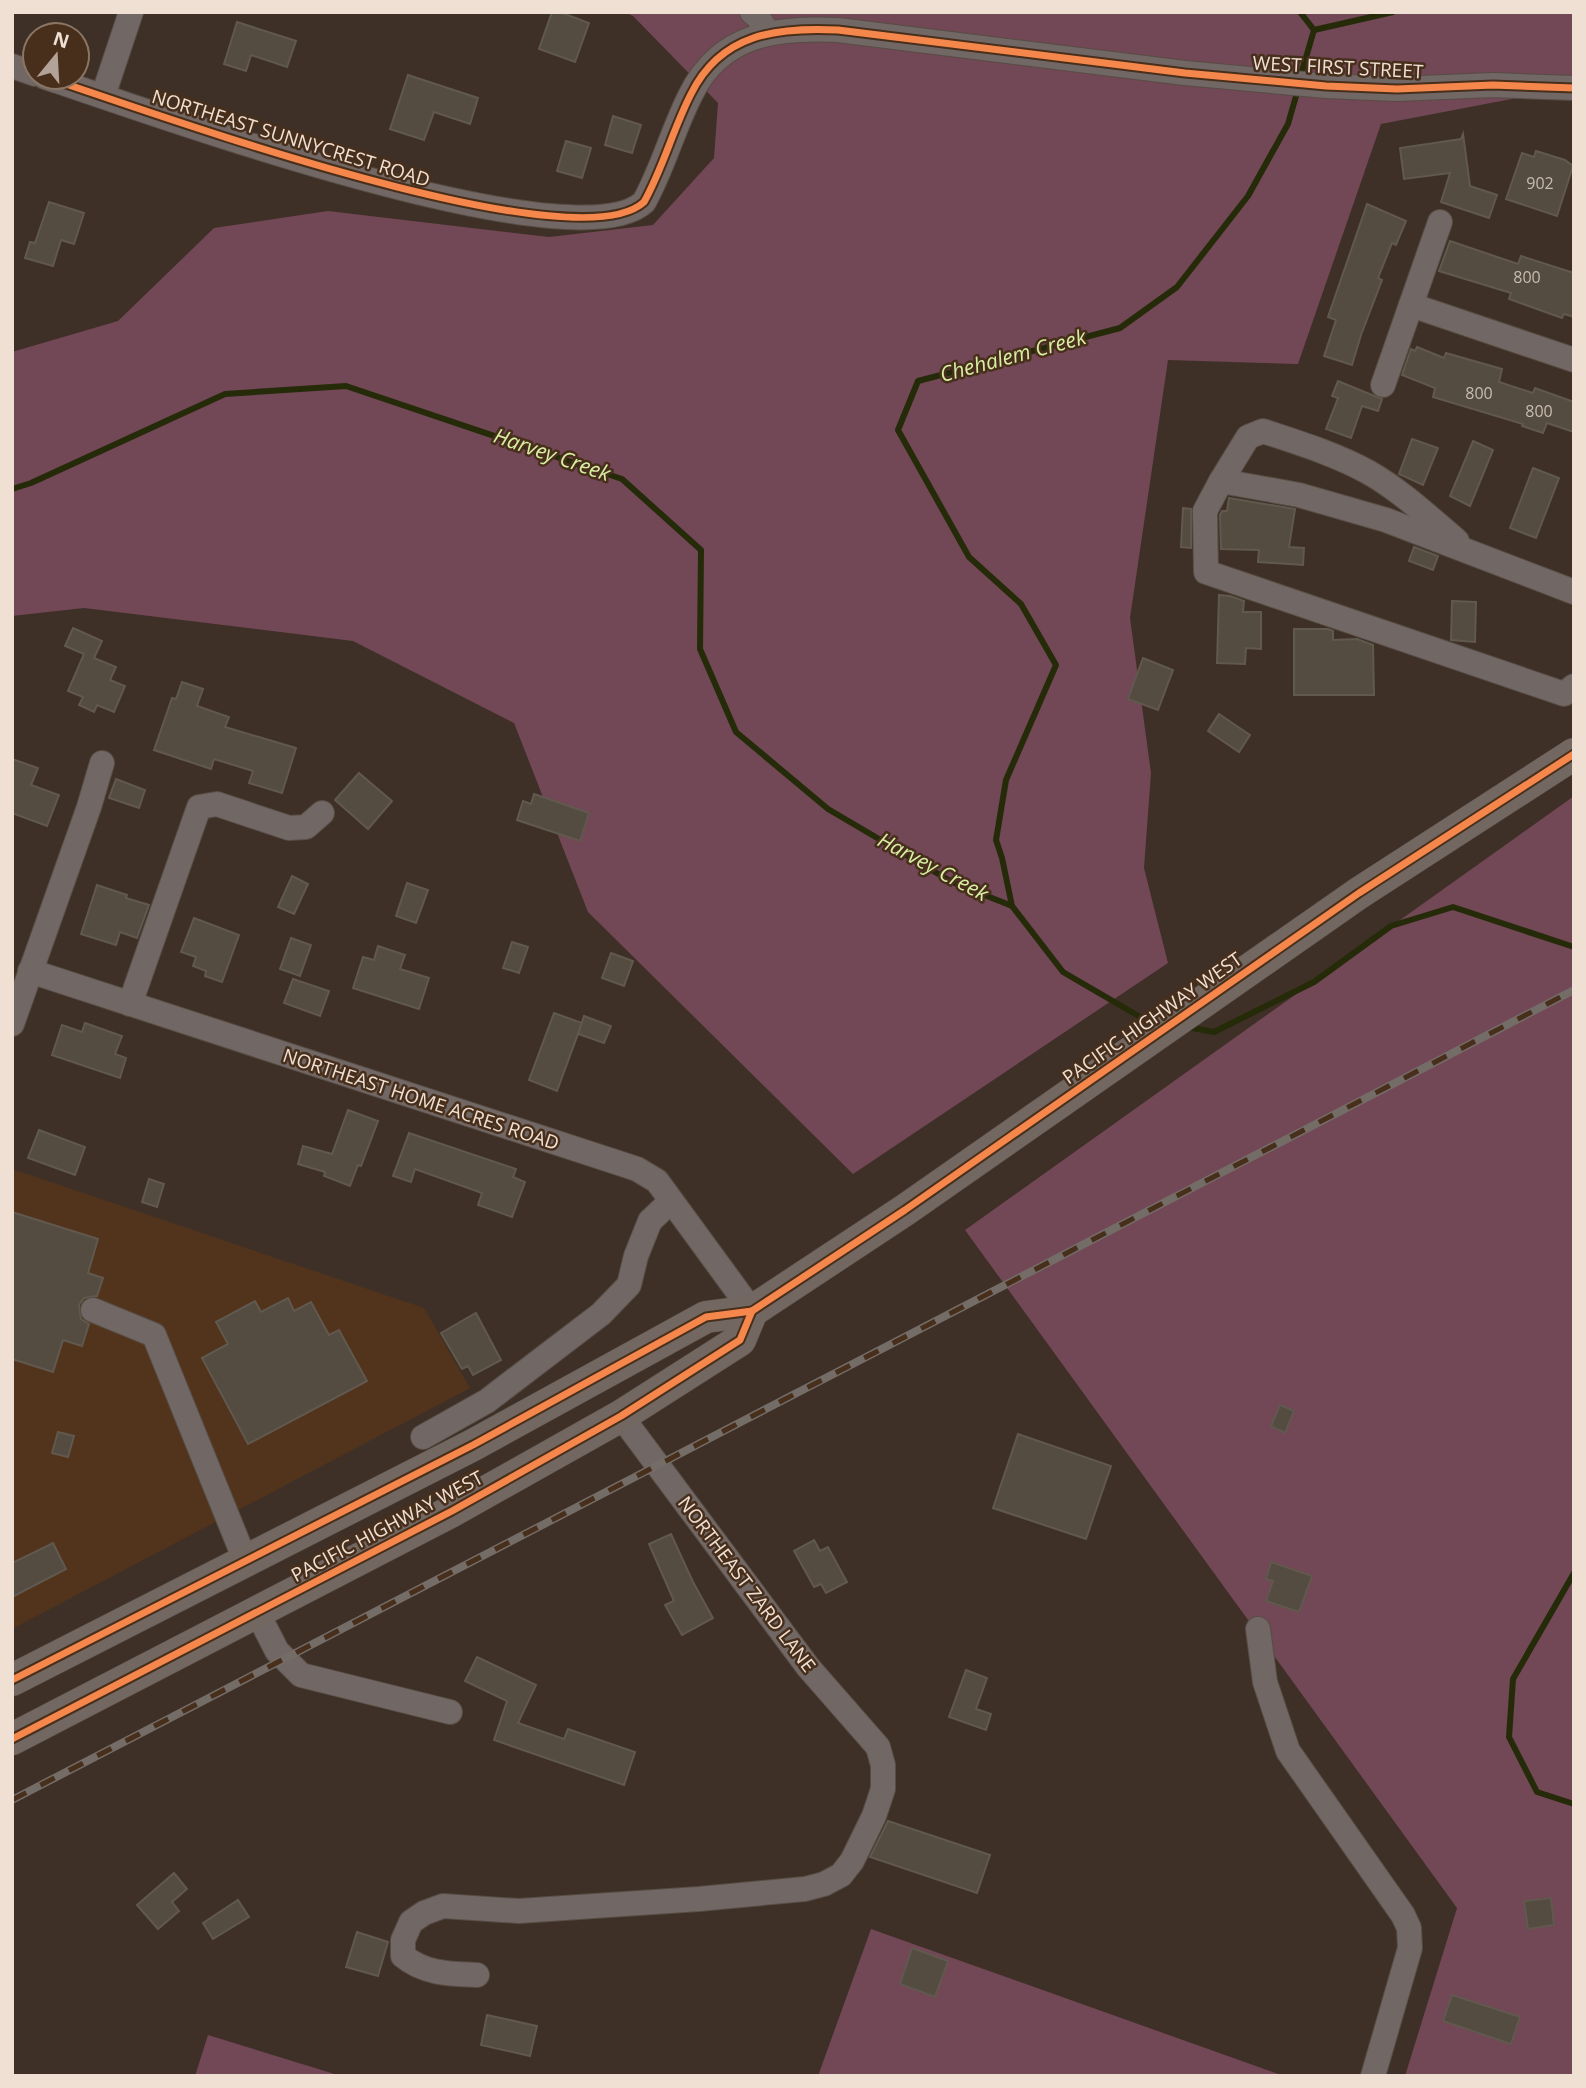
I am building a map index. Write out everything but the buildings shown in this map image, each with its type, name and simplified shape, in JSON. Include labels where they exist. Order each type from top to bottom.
[{"type":"main road","name":"PACIFIC HIGHWAY WEST","points":[[15,1674],[473,1445],[706,1317],[752,1311],[905,1210],[1359,892],[1574,754]]},
{"type":"main road","name":"PACIFIC HIGHWAY WEST","points":[[12,1740],[452,1511],[621,1416],[740,1340],[752,1311]]},
{"type":"street","points":[[103,96],[131,12]]},
{"type":"street","points":[[752,12],[768,33]]},
{"type":"street","name":"NORTHEAST SUNNYCREST ROAD","points":[[88,91],[326,169],[425,196],[514,213],[588,217],[620,215],[636,210],[643,202],[692,92],[711,66],[745,41],[768,33],[801,28],[838,30],[1185,73]]},
{"type":"street","name":"WEST FIRST STREET","points":[[1185,73],[1326,86],[1397,89],[1493,85],[1574,88]]},
{"type":"street","points":[[1383,385],[1440,222]]},
{"type":"street","points":[[1410,305],[1574,360]]},
{"type":"street","points":[[1469,551],[1422,511],[1370,473],[1332,455],[1263,431],[1248,437],[1205,511],[1206,572],[1564,694],[1574,686]]},
{"type":"street","points":[[1221,481],[1299,495],[1386,520],[1574,592]]},
{"type":"street","points":[[12,1024],[102,763]]},
{"type":"street","points":[[130,1004],[199,807],[217,804],[289,828],[306,827],[322,813]]},
{"type":"street","name":"NORTHEAST HOME ACRES ROAD","points":[[30,971],[637,1169],[657,1181],[752,1311]]},
{"type":"street","points":[[423,1437],[487,1401],[601,1314],[629,1285],[636,1256],[650,1221],[671,1201]]},
{"type":"street","points":[[93,1310],[154,1335],[245,1560]]},
{"type":"street","name":"NORTHEAST ZARD LANE","points":[[477,1975],[437,1973],[415,1966],[403,1956],[403,1940],[411,1922],[424,1913],[443,1906],[519,1911],[699,1899],[806,1889],[824,1884],[841,1875],[852,1861],[874,1816],[883,1789],[883,1765],[878,1747],[808,1667],[621,1416]]},
{"type":"street","points":[[257,1612],[277,1651],[301,1675],[450,1712]]},
{"type":"street","points":[[1258,1629],[1265,1682],[1288,1751],[1409,1928],[1410,1948],[1373,2076]]},
{"type":"shaded area","points":[[624,12],[1574,12],[1574,87],[1381,124],[1298,364],[1168,360],[1130,618],[1151,773],[1144,868],[1168,963],[853,1174],[588,912],[514,723],[353,641],[84,608],[12,616],[12,352],[118,321],[214,228],[328,211],[549,237],[653,225],[714,158],[718,103],[633,16]]},
{"type":"shaded area","points":[[1574,796],[1574,2076],[1405,2076],[1457,1908],[965,1230]]},
{"type":"shaded area","points":[[12,1169],[424,1308],[470,1388],[12,1629]]},
{"type":"shaded area","points":[[871,1929],[1284,2076],[818,2076]]},
{"type":"shaded area","points":[[208,2035],[341,2076],[195,2076]]},
{"type":"waterway","name":"Chehalem Creek","points":[[1300,12],[1314,30]]},
{"type":"waterway","points":[[1314,30],[1393,12]]},
{"type":"waterway","name":"Chehalem Creek","points":[[1300,78],[1314,30]]},
{"type":"waterway","name":"Chehalem Creek","points":[[1155,1021],[1142,1018],[1063,972],[1012,906],[996,840],[1006,780],[1056,665],[1021,604],[969,557],[898,430],[918,381],[1120,328],[1177,287],[1248,196],[1288,124],[1298,89]]},
{"type":"waterway","name":"Harvey Creek","points":[[12,489],[31,483],[225,394],[346,386],[622,479],[701,550],[700,649],[736,732],[828,809],[952,882],[1012,906]]},
{"type":"waterway","name":"Chehalem Creek","points":[[1187,1027],[1214,1032],[1314,982],[1391,926],[1453,907],[1574,947]]},
{"type":"waterway","name":"Chehalem Creek","points":[[1574,1573],[1513,1679],[1509,1737],[1537,1792],[1574,1804]]},
{"type":"railway","points":[[12,1800],[1574,990]]},
{"type":"cycle path","points":[[86,91],[354,176],[449,199],[534,214],[602,217],[644,202],[691,94],[703,74],[718,58],[753,38],[794,30],[838,30],[1185,73],[1326,86],[1397,89],[1493,85],[1574,88]]},
{"type":"cycle path","points":[[12,1680],[473,1445],[706,1317],[752,1311],[905,1210],[1359,893],[1574,754]]},
{"type":"cycle path","points":[[12,1739],[452,1511],[621,1416],[740,1340],[752,1311]]}]
